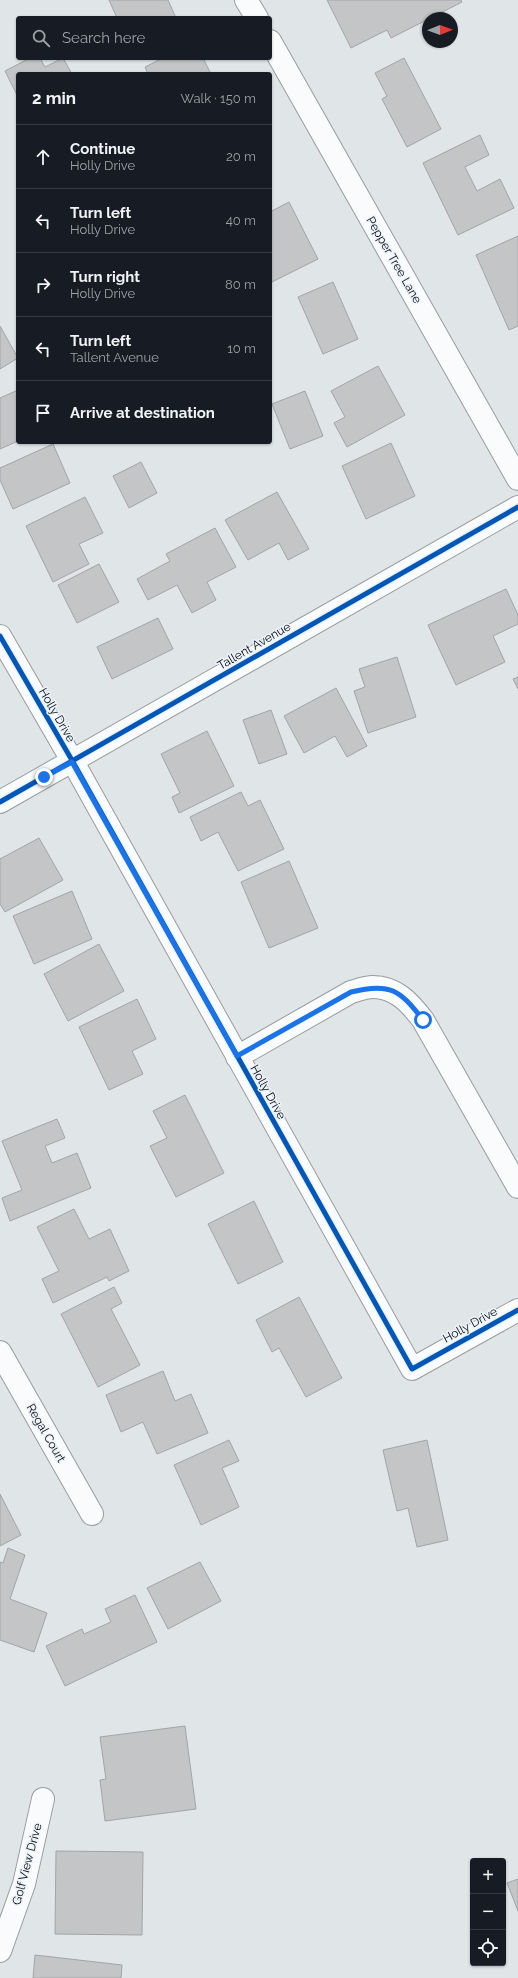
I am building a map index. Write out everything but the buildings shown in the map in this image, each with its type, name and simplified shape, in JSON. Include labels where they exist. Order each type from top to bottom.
[{"type":"street","points":[[246,0],[256,16]]},
{"type":"street","name":"Pepper Tree Lane","points":[[272,45],[518,479]]},
{"type":"street","name":"Tallent Avenue","points":[[0,802],[518,507]]},
{"type":"street","name":"Holly Drive","points":[[0,636],[412,1369],[518,1310]]},
{"type":"street","name":"Holly Drive","points":[[237,1056],[351,992],[372,987],[391,990],[409,1002],[423,1020],[518,1187]]},
{"type":"street","name":"Regal Court","points":[[0,1352],[92,1514]]},
{"type":"street","name":"Golf View Drive","points":[[0,1951],[24,1884],[43,1799]]},
{"type":"cycle path","points":[[0,802],[518,507]]},
{"type":"cycle path","points":[[0,636],[73,762],[412,1369],[518,1310]]},
{"type":"route","points":[[44,777],[72,762],[237,1056],[351,992],[372,987],[391,990],[409,1002],[423,1020]]}]
